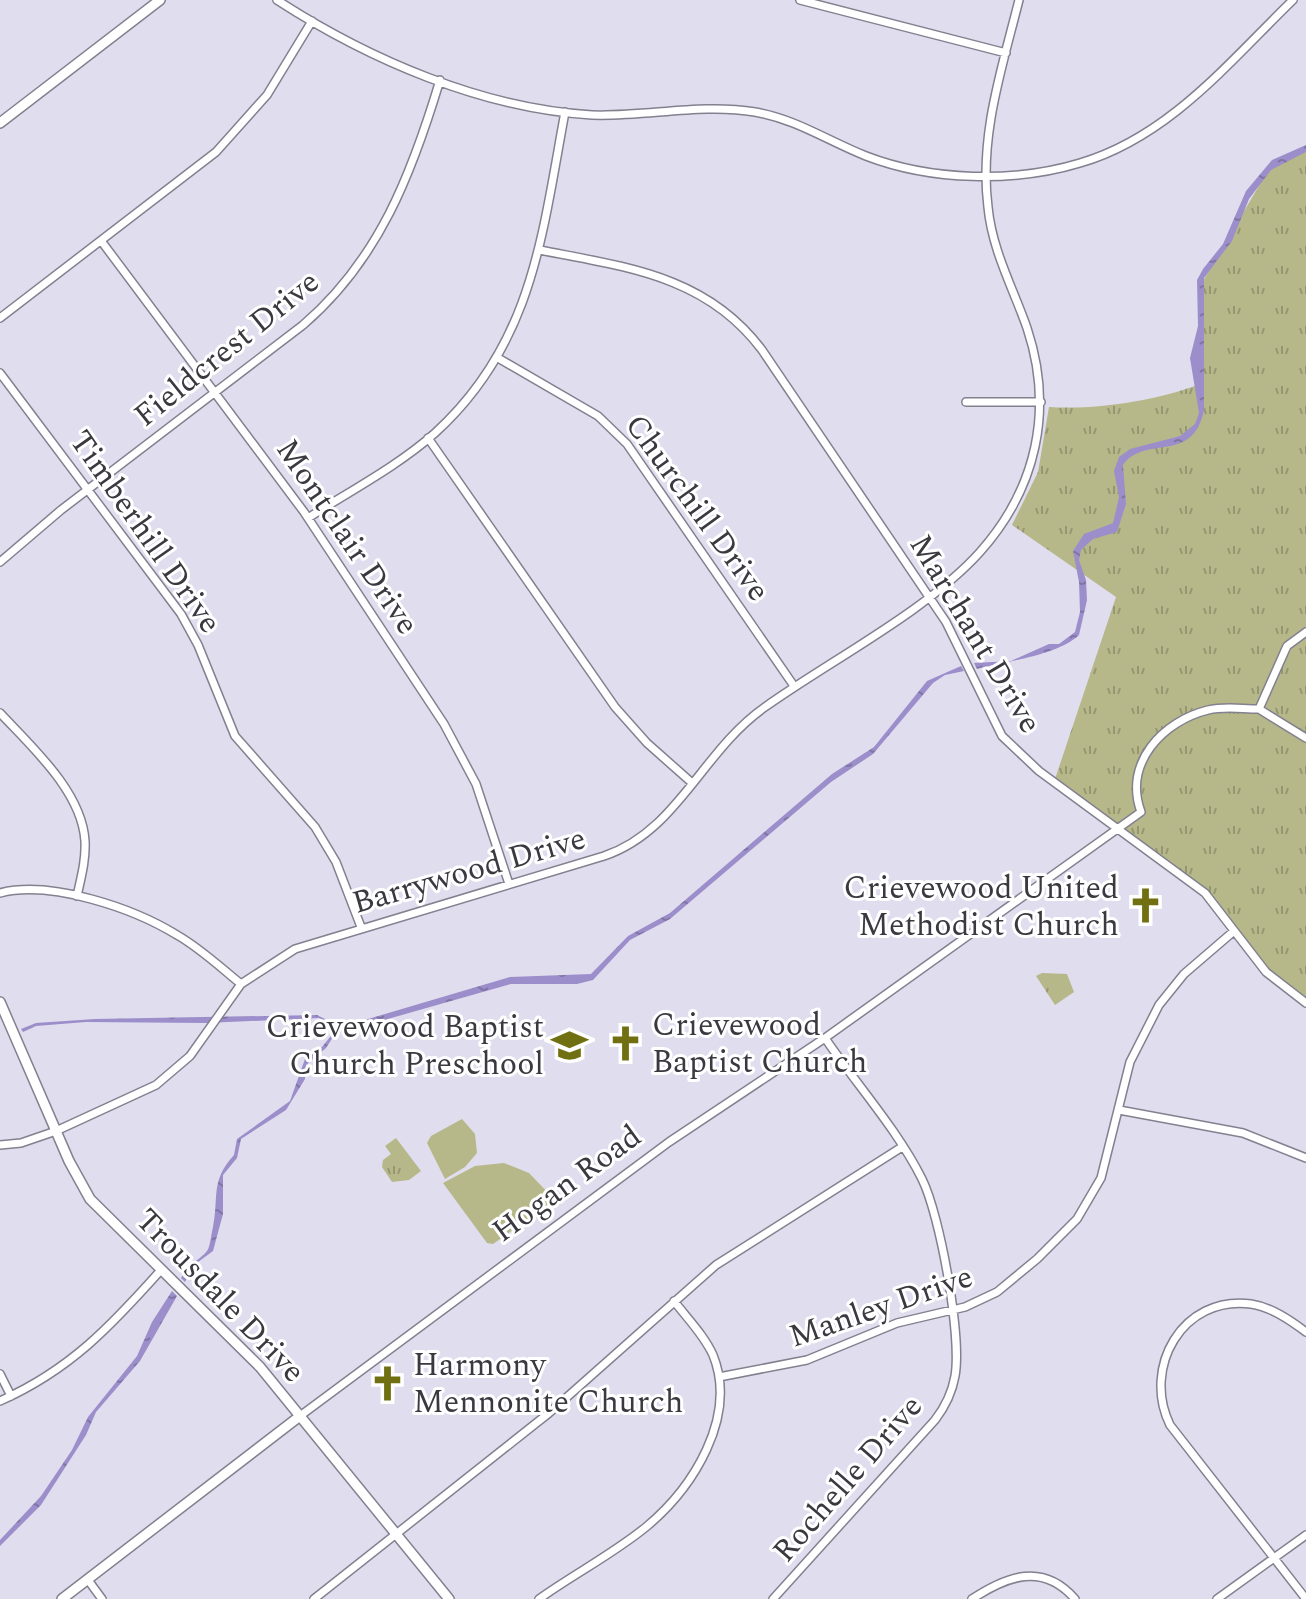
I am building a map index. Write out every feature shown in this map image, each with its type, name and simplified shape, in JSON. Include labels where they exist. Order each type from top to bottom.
[{"type":"street","points":[[0,123],[160,0]]},
{"type":"street","points":[[277,0],[382,57],[440,80],[527,106],[617,115],[754,112],[807,128],[898,167],[985,175],[1064,167],[1133,141],[1177,112],[1293,0]]},
{"type":"street","points":[[800,0],[1006,53]]},
{"type":"street","name":"Barrywood Drive","points":[[0,1145],[21,1143],[56,1131],[156,1085],[184,1063],[241,984],[295,949],[604,856],[638,842],[664,818],[733,733],[794,686],[929,596],[981,550],[1018,497],[1035,452],[1041,402],[1035,355],[991,229],[985,175],[988,130],[1019,0]]},
{"type":"street","points":[[0,318],[187,178],[241,128],[278,81],[312,21]]},
{"type":"street","name":"Fieldcrest Drive","points":[[0,562],[89,489],[312,318],[360,265],[385,224],[412,166],[440,80]]},
{"type":"street","points":[[308,518],[428,438],[467,400],[498,358],[525,303],[540,250],[565,112]]},
{"type":"street","name":"Montclair Drive","points":[[102,242],[308,518],[464,759],[479,791],[509,884]]},
{"type":"street","name":"Marchant Drive","points":[[540,250],[661,276],[693,289],[732,316],[762,350],[929,596],[957,642],[989,716],[1002,736],[1031,765],[1205,893],[1266,972],[1306,1003]]},
{"type":"street","name":"Churchill Drive","points":[[498,358],[598,416],[627,444],[794,686]]},
{"type":"street","name":"Timberhill Drive","points":[[0,373],[181,614],[198,645],[237,739],[293,799],[327,845],[361,927]]},
{"type":"street","points":[[966,402],[1041,402]]},
{"type":"street","points":[[428,438],[615,707],[647,743],[691,782]]},
{"type":"street","points":[[1306,632],[1287,646],[1259,709],[1306,738]]},
{"type":"street","name":"Hogan Road","points":[[62,1599],[300,1416],[669,1142],[825,1038],[982,927],[1114,828],[1141,812],[1136,795],[1139,773],[1145,753],[1158,736],[1186,718],[1210,710],[1259,709]]},
{"type":"street","points":[[0,713],[61,784],[79,815],[85,854],[77,896]]},
{"type":"street","points":[[0,893],[32,888],[77,896],[170,930],[241,984]]},
{"type":"street","name":"Manley Drive","points":[[719,1377],[816,1358],[897,1323],[979,1301],[1009,1283],[1070,1227],[1105,1169],[1130,1062],[1159,1005],[1184,974],[1234,931]]},
{"type":"street","name":"Trousdale Drive","points":[[0,1002],[56,1131],[90,1199],[260,1367],[449,1599]]},
{"type":"street","name":"Rochelle Drive","points":[[773,1599],[944,1407],[956,1373],[951,1310],[935,1210],[921,1176],[825,1038]]},
{"type":"street","points":[[1119,1110],[1256,1137],[1306,1158]]},
{"type":"street","points":[[314,1599],[549,1413],[674,1301],[742,1247],[902,1147]]},
{"type":"street","points":[[0,1401],[52,1375],[82,1352],[161,1270]]},
{"type":"street","points":[[539,1599],[636,1535],[676,1496],[713,1432],[719,1410],[719,1377],[709,1348],[674,1301]]},
{"type":"street","points":[[1306,1332],[1261,1306],[1238,1304],[1218,1307],[1195,1317],[1177,1334],[1160,1372],[1161,1403],[1170,1425],[1306,1599]]},
{"type":"street","points":[[0,1374],[11,1396]]},
{"type":"street","points":[[1217,1599],[1306,1535]]},
{"type":"street","points":[[972,1599],[1007,1579],[1024,1575],[1054,1581],[1075,1599]]},
{"type":"street","points":[[88,1580],[102,1599]]},
{"type":"green space","points":[[1306,147],[1306,1003],[1277,982],[1215,903],[1054,782],[1116,597],[1012,525],[1038,472],[1049,407],[1126,403],[1200,384],[1200,286],[1270,167]]},
{"type":"green space","points":[[1042,973],[1067,974],[1074,992],[1055,1005],[1036,976]]},
{"type":"green space","points":[[462,1119],[475,1134],[477,1153],[465,1167],[445,1179],[427,1143],[431,1136]]},
{"type":"green space","points":[[396,1138],[421,1171],[409,1180],[392,1182],[382,1167],[383,1160],[391,1154],[385,1146]]},
{"type":"green space","points":[[504,1163],[529,1173],[555,1200],[493,1244],[487,1243],[443,1183],[475,1166]]},
{"type":"water","points":[[1306,145],[1306,152],[1271,170],[1249,199],[1232,241],[1204,278],[1204,410],[1198,427],[1190,437],[1179,443],[1143,451],[1123,465],[1126,504],[1117,532],[1093,539],[1081,550],[1079,560],[1086,580],[1087,600],[1079,635],[1044,653],[1030,657],[977,669],[974,663],[1011,661],[1049,644],[1059,644],[1075,632],[1080,612],[1079,582],[1073,551],[1084,534],[1113,523],[1119,497],[1114,471],[1119,457],[1130,449],[1180,436],[1195,424],[1199,413],[1190,358],[1198,326],[1197,280],[1223,244],[1246,191],[1272,160]]},
{"type":"water","points":[[961,666],[964,671],[945,675],[933,683],[873,754],[831,782],[670,919],[630,940],[593,980],[577,984],[511,984],[335,1034],[326,1048],[306,1065],[305,1079],[286,1110],[241,1139],[237,1158],[223,1175],[223,1214],[213,1251],[194,1265],[185,1282],[181,1278],[185,1272],[209,1247],[218,1182],[234,1155],[237,1139],[290,1101],[305,1059],[322,1047],[338,1027],[319,1018],[206,1023],[86,1022],[36,1026],[23,1032],[21,1029],[36,1023],[95,1019],[317,1015],[341,1027],[510,977],[591,974],[628,936],[670,913],[832,774],[874,747],[927,681]]},
{"type":"water","points":[[172,1291],[177,1296],[140,1361],[96,1412],[86,1435],[41,1505],[0,1546],[0,1540],[41,1496],[72,1450],[88,1417],[137,1356],[152,1322]]},
{"type":"place","name":"Crievewood United Methodist Church","points":[[1145,906]]},
{"type":"place","name":"Crievewood Baptist Church","points":[[626,1043]]},
{"type":"place","name":"Crievewood Baptist Church Preschool","points":[[570,1045]]},
{"type":"place","name":"Harmony Mennonite Church","points":[[387,1383]]}]
